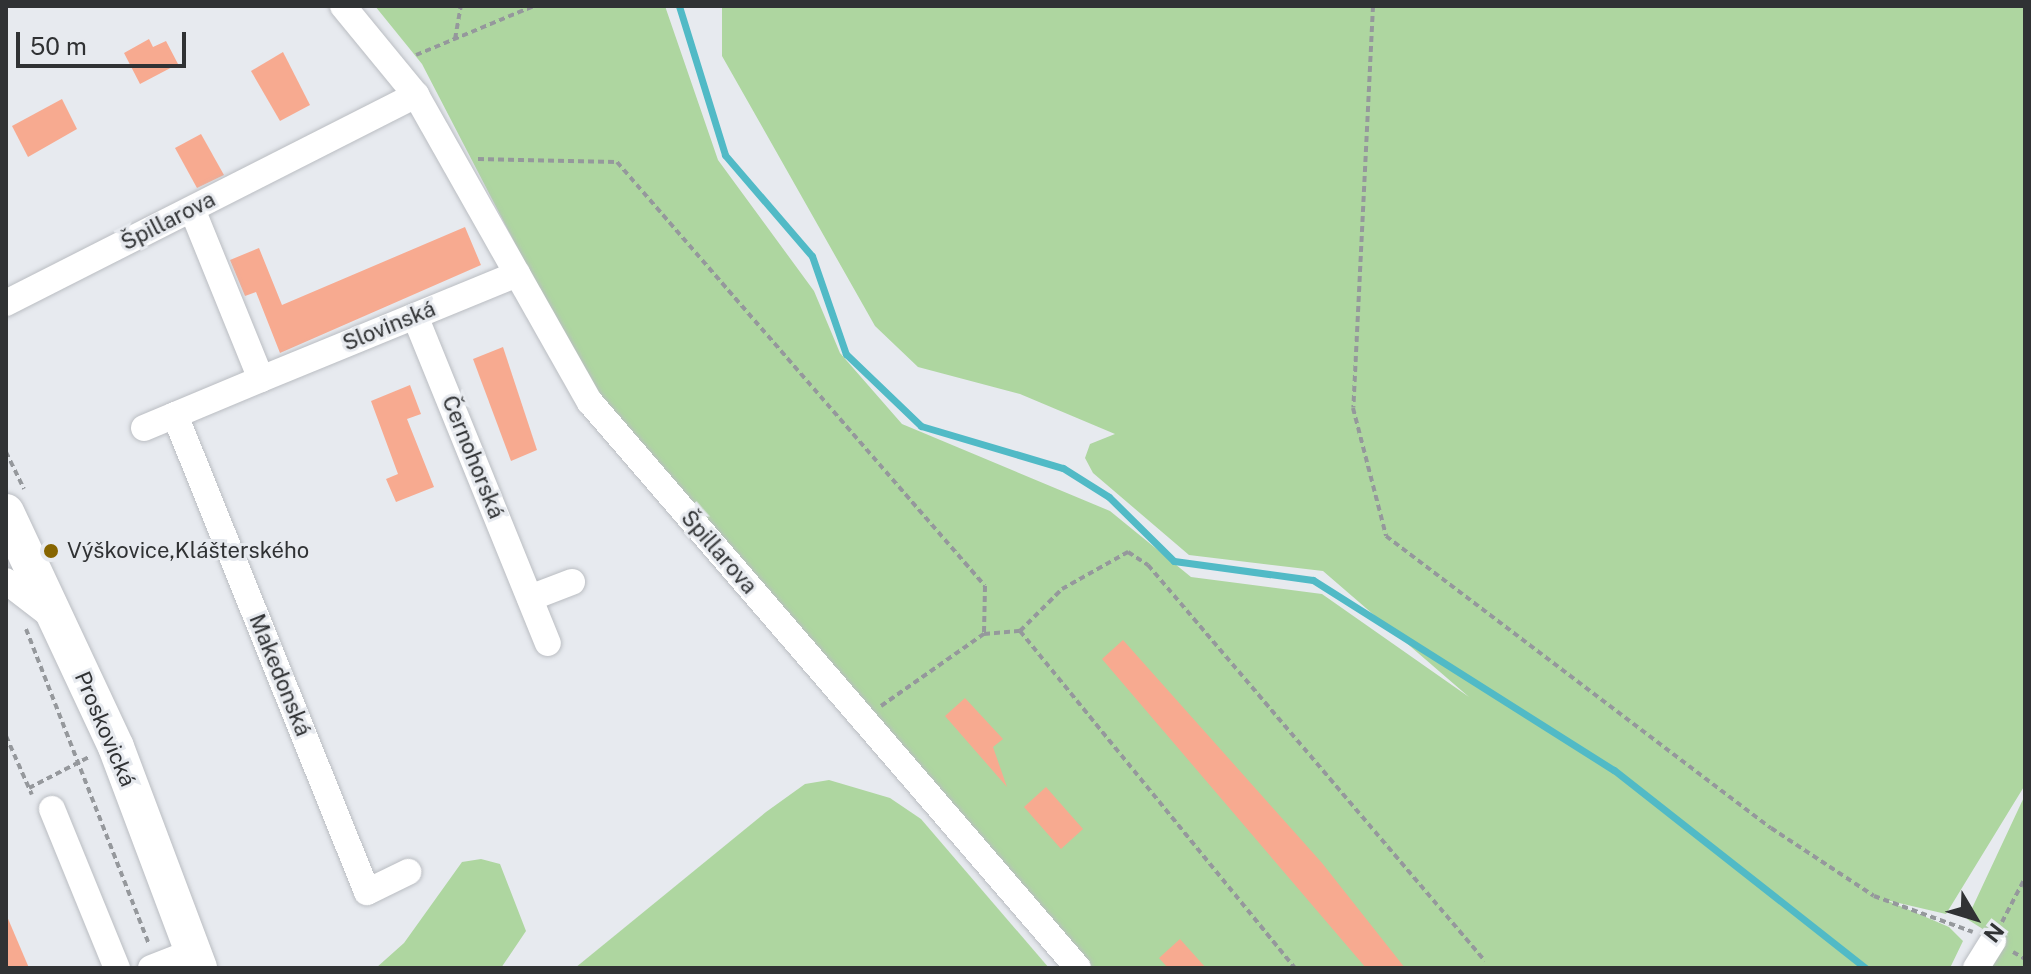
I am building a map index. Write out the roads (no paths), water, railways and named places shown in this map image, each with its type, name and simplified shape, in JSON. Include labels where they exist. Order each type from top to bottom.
[{"type":"street","name":"Špillarova","points":[[343,6],[416,95],[590,402],[1078,968]]},
{"type":"street","name":"Špillarova","points":[[6,303],[416,95]]},
{"type":"street","points":[[192,209],[261,379]]},
{"type":"street","name":"Slovinská","points":[[144,428],[517,274]]},
{"type":"street","name":"Černohorská","points":[[415,316],[548,643]]},
{"type":"street","name":"Makedonská","points":[[175,415],[367,892],[408,872]]},
{"type":"street","name":"Proskovická","points":[[6,512],[39,620],[116,747],[195,960],[154,967]]},
{"type":"street","points":[[6,581],[39,620]]},
{"type":"street","points":[[530,598],[572,582]]},
{"type":"street","points":[[42,802],[117,968]]},
{"type":"street","points":[[1976,968],[1993,941]]},
{"type":"waterway","points":[[679,6],[725,155],[812,256],[846,354],[921,426],[1063,468],[1109,497],[1174,561],[1313,580],[1614,770],[1866,968]]},
{"type":"place","name":"Výškovice,Klášterského","points":[[51,551]]}]
